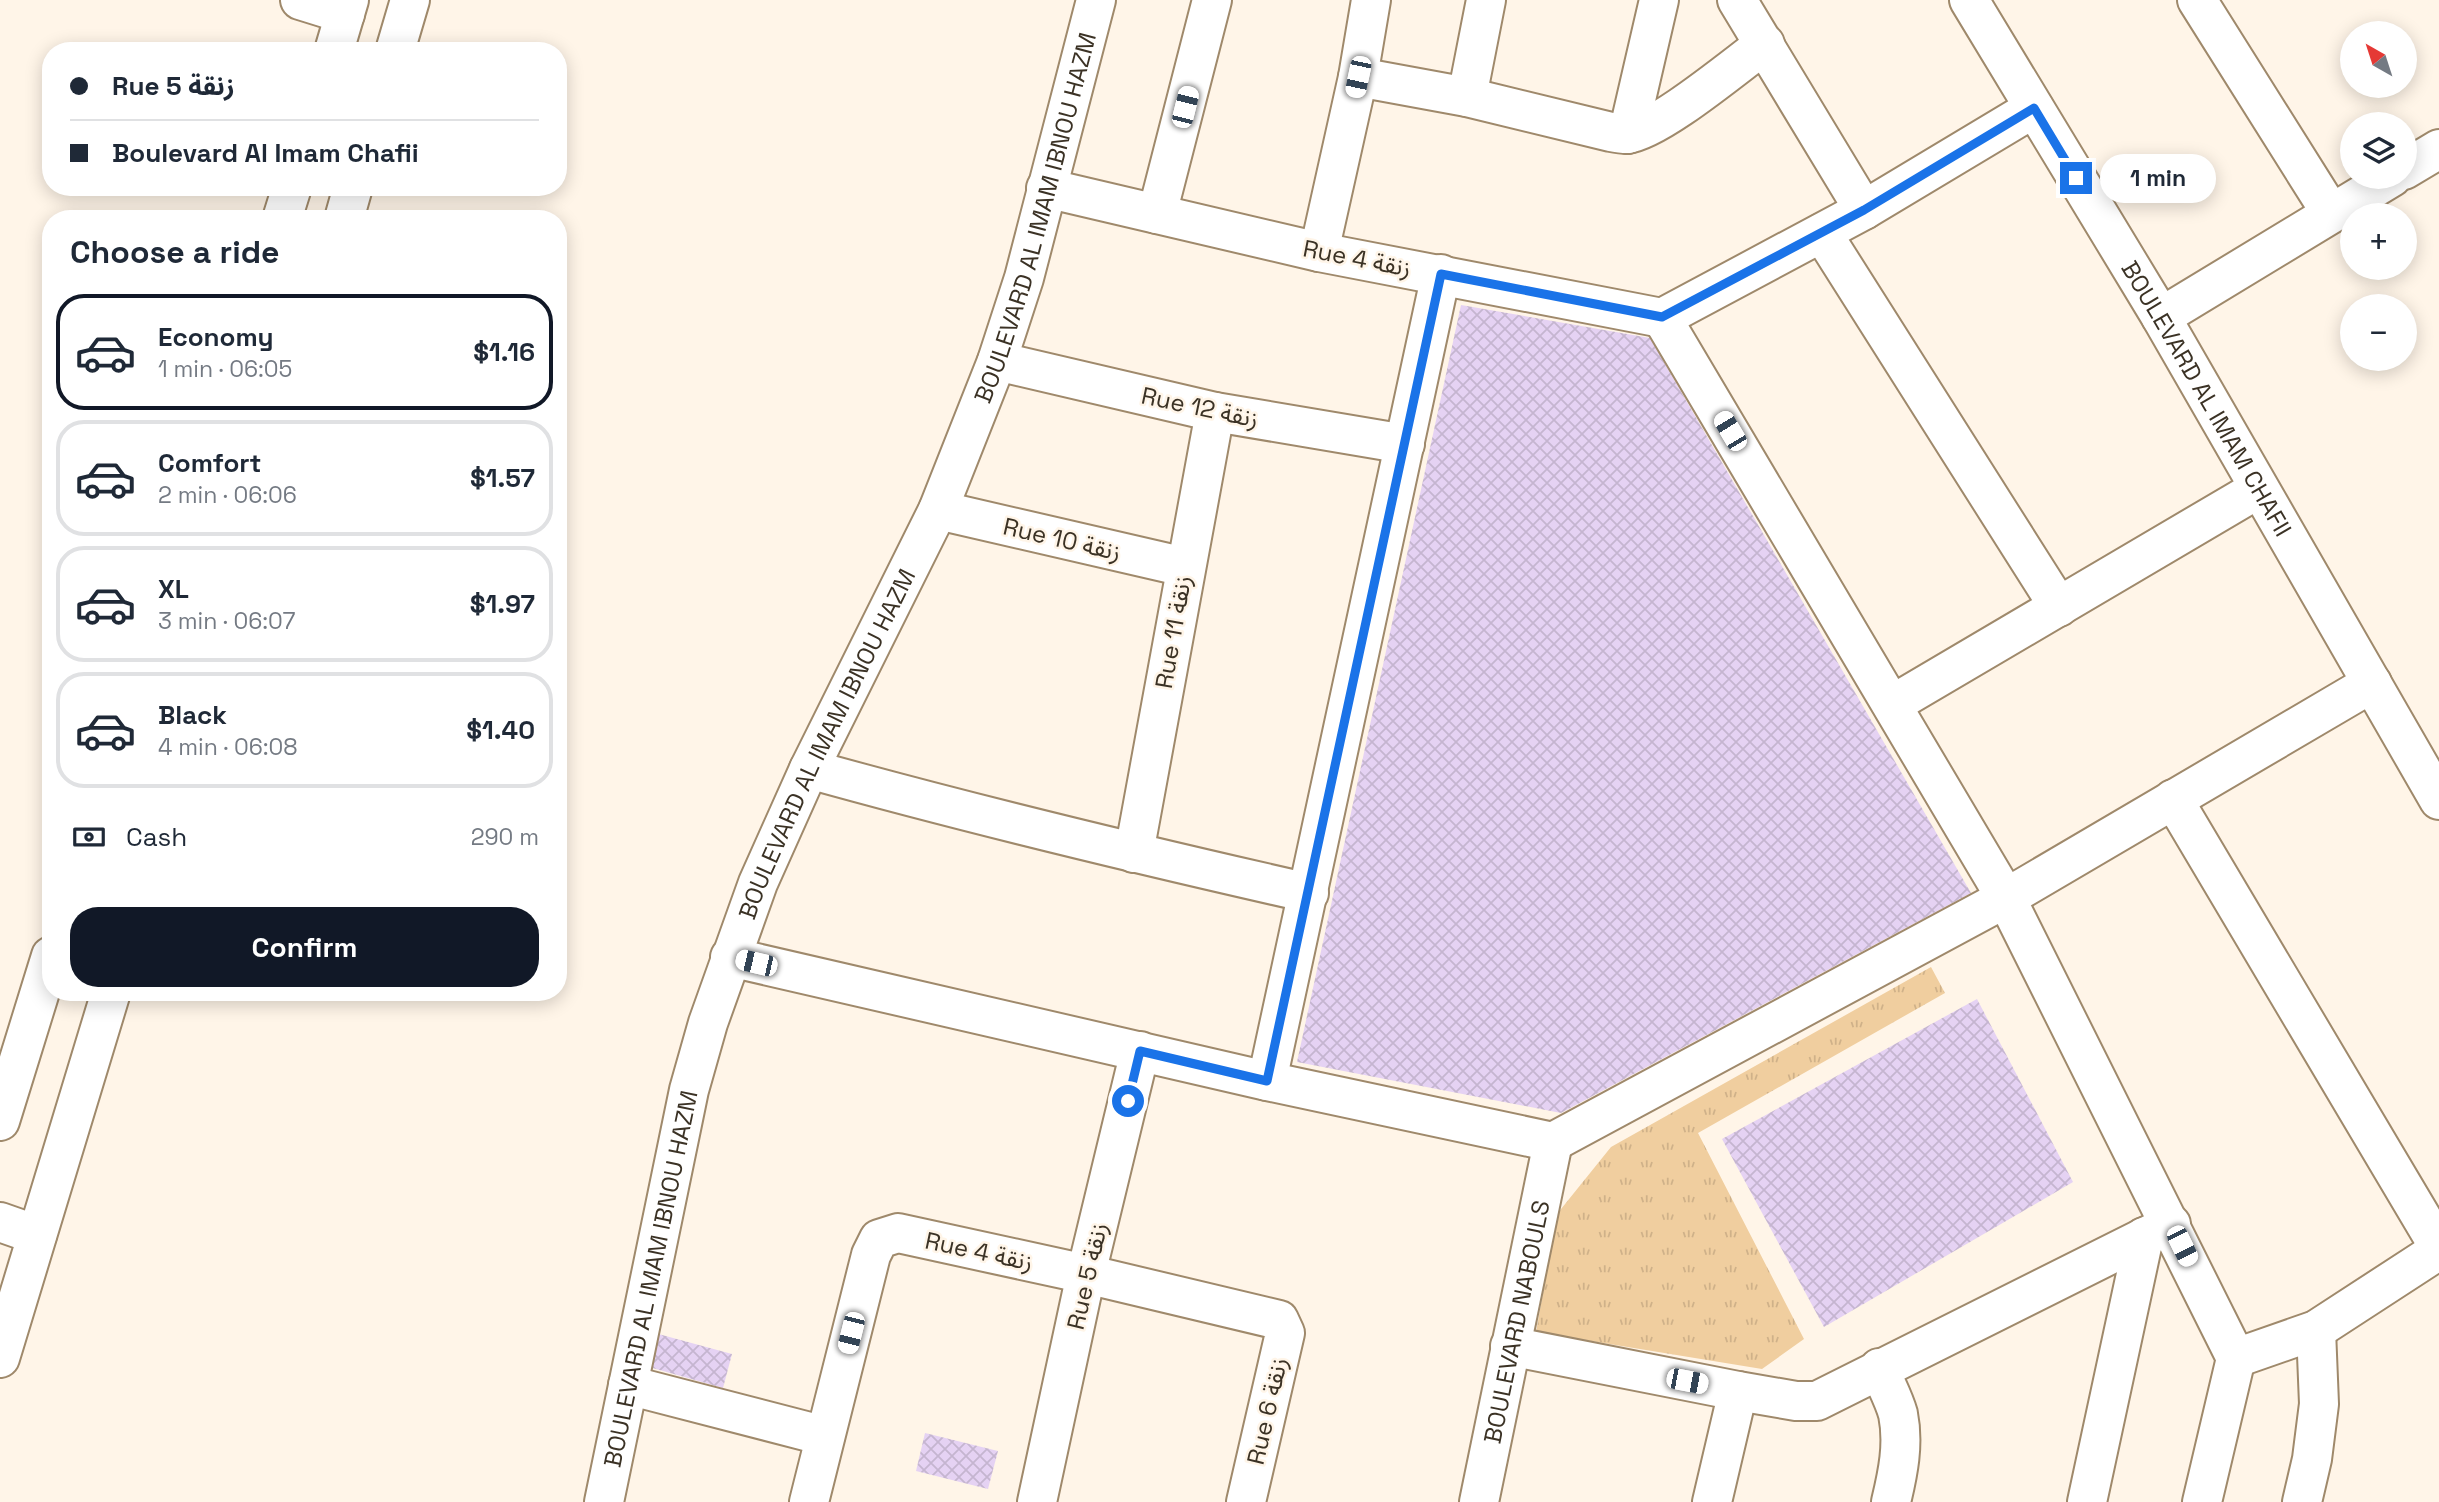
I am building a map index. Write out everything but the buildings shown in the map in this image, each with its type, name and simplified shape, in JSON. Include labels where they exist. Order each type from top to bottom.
[{"type":"street","points":[[300,0],[347,7],[337,42]]},
{"type":"street","points":[[398,42],[410,0]]},
{"type":"street","name":"BOULEVARD AL IMAM IBNOU HAZM","points":[[604,1502],[689,1090],[708,1023],[758,883],[808,769],[938,510],[996,361],[1024,278],[1096,0]]},
{"type":"street","points":[[1157,214],[1212,0]]},
{"type":"street","points":[[1320,252],[1358,77],[1371,0]]},
{"type":"street","points":[[1467,97],[1486,0]]},
{"type":"street","points":[[1628,134],[1659,0]]},
{"type":"street","points":[[1737,0],[1864,210]]},
{"type":"street","name":"BOULEVARD AL IMAM CHAFII","points":[[1969,0],[2161,317],[2439,800]]},
{"type":"street","points":[[2197,0],[2331,213]]},
{"type":"street","points":[[1358,77],[1467,97],[1628,134],[1649,127],[1670,114],[1765,44]]},
{"type":"street","points":[[2034,108],[1864,210],[1662,317],[2006,898],[2157,1230],[2236,1358],[2202,1502]]},
{"type":"street","points":[[2417,162],[2439,149]]},
{"type":"street","name":"Rue 4 زنقة","points":[[1046,188],[1320,252],[1662,317]]},
{"type":"street","points":[[2161,317],[2372,189]]},
{"type":"street","points":[[1822,233],[2059,607]]},
{"type":"street","points":[[1267,1081],[1441,274]]},
{"type":"street","name":"Rue 12 زنقة","points":[[996,361],[1215,412],[1405,444]]},
{"type":"street","name":"Rue 11 زنقة","points":[[1134,853],[1215,412]]},
{"type":"street","points":[[1893,704],[2258,489]]},
{"type":"street","name":"Rue 10 زنقة","points":[[938,510],[1185,568]]},
{"type":"street","points":[[730,957],[1267,1081],[1553,1142],[2006,898],[2372,683]]},
{"type":"street","points":[[808,769],[942,806],[1309,893]]},
{"type":"street","points":[[2173,799],[2439,1248],[2316,1329],[2236,1358]]},
{"type":"street","points":[[0,1121],[42,985]]},
{"type":"street","points":[[0,1358],[108,1001]]},
{"type":"street","name":"Rue 5 زنقة","points":[[1037,1502],[1086,1274],[1140,1051]]},
{"type":"street","name":"BOULEVARD NABOULS","points":[[1479,1502],[1553,1142]]},
{"type":"street","points":[[0,1222],[37,1235]]},
{"type":"street","points":[[1510,1346],[1738,1391],[1796,1401],[1817,1401],[2157,1230]]},
{"type":"street","points":[[2087,1502],[2157,1230]]},
{"type":"street","name":"Rue 4 زنقة","points":[[809,1502],[871,1255],[879,1239],[898,1233],[1279,1320]]},
{"type":"street","name":"Rue 6 زنقة","points":[[1245,1502],[1285,1333],[1279,1320]]},
{"type":"street","points":[[2302,1502],[2312,1459],[2319,1404],[2316,1329]]},
{"type":"street","points":[[1879,1368],[1897,1412],[1901,1439],[1899,1469],[1891,1502]]},
{"type":"street","points":[[628,1385],[825,1437]]},
{"type":"street","points":[[1712,1502],[1738,1391]]},
{"type":"green space","points":[[1931,967],[1945,993],[1698,1133],[1804,1339],[1762,1369],[1536,1332],[1557,1214],[1611,1147]]},
{"type":"route","points":[[1128,1101],[1140,1051],[1267,1081],[1441,274],[1662,317],[1864,210],[2034,108],[2076,178]]}]
